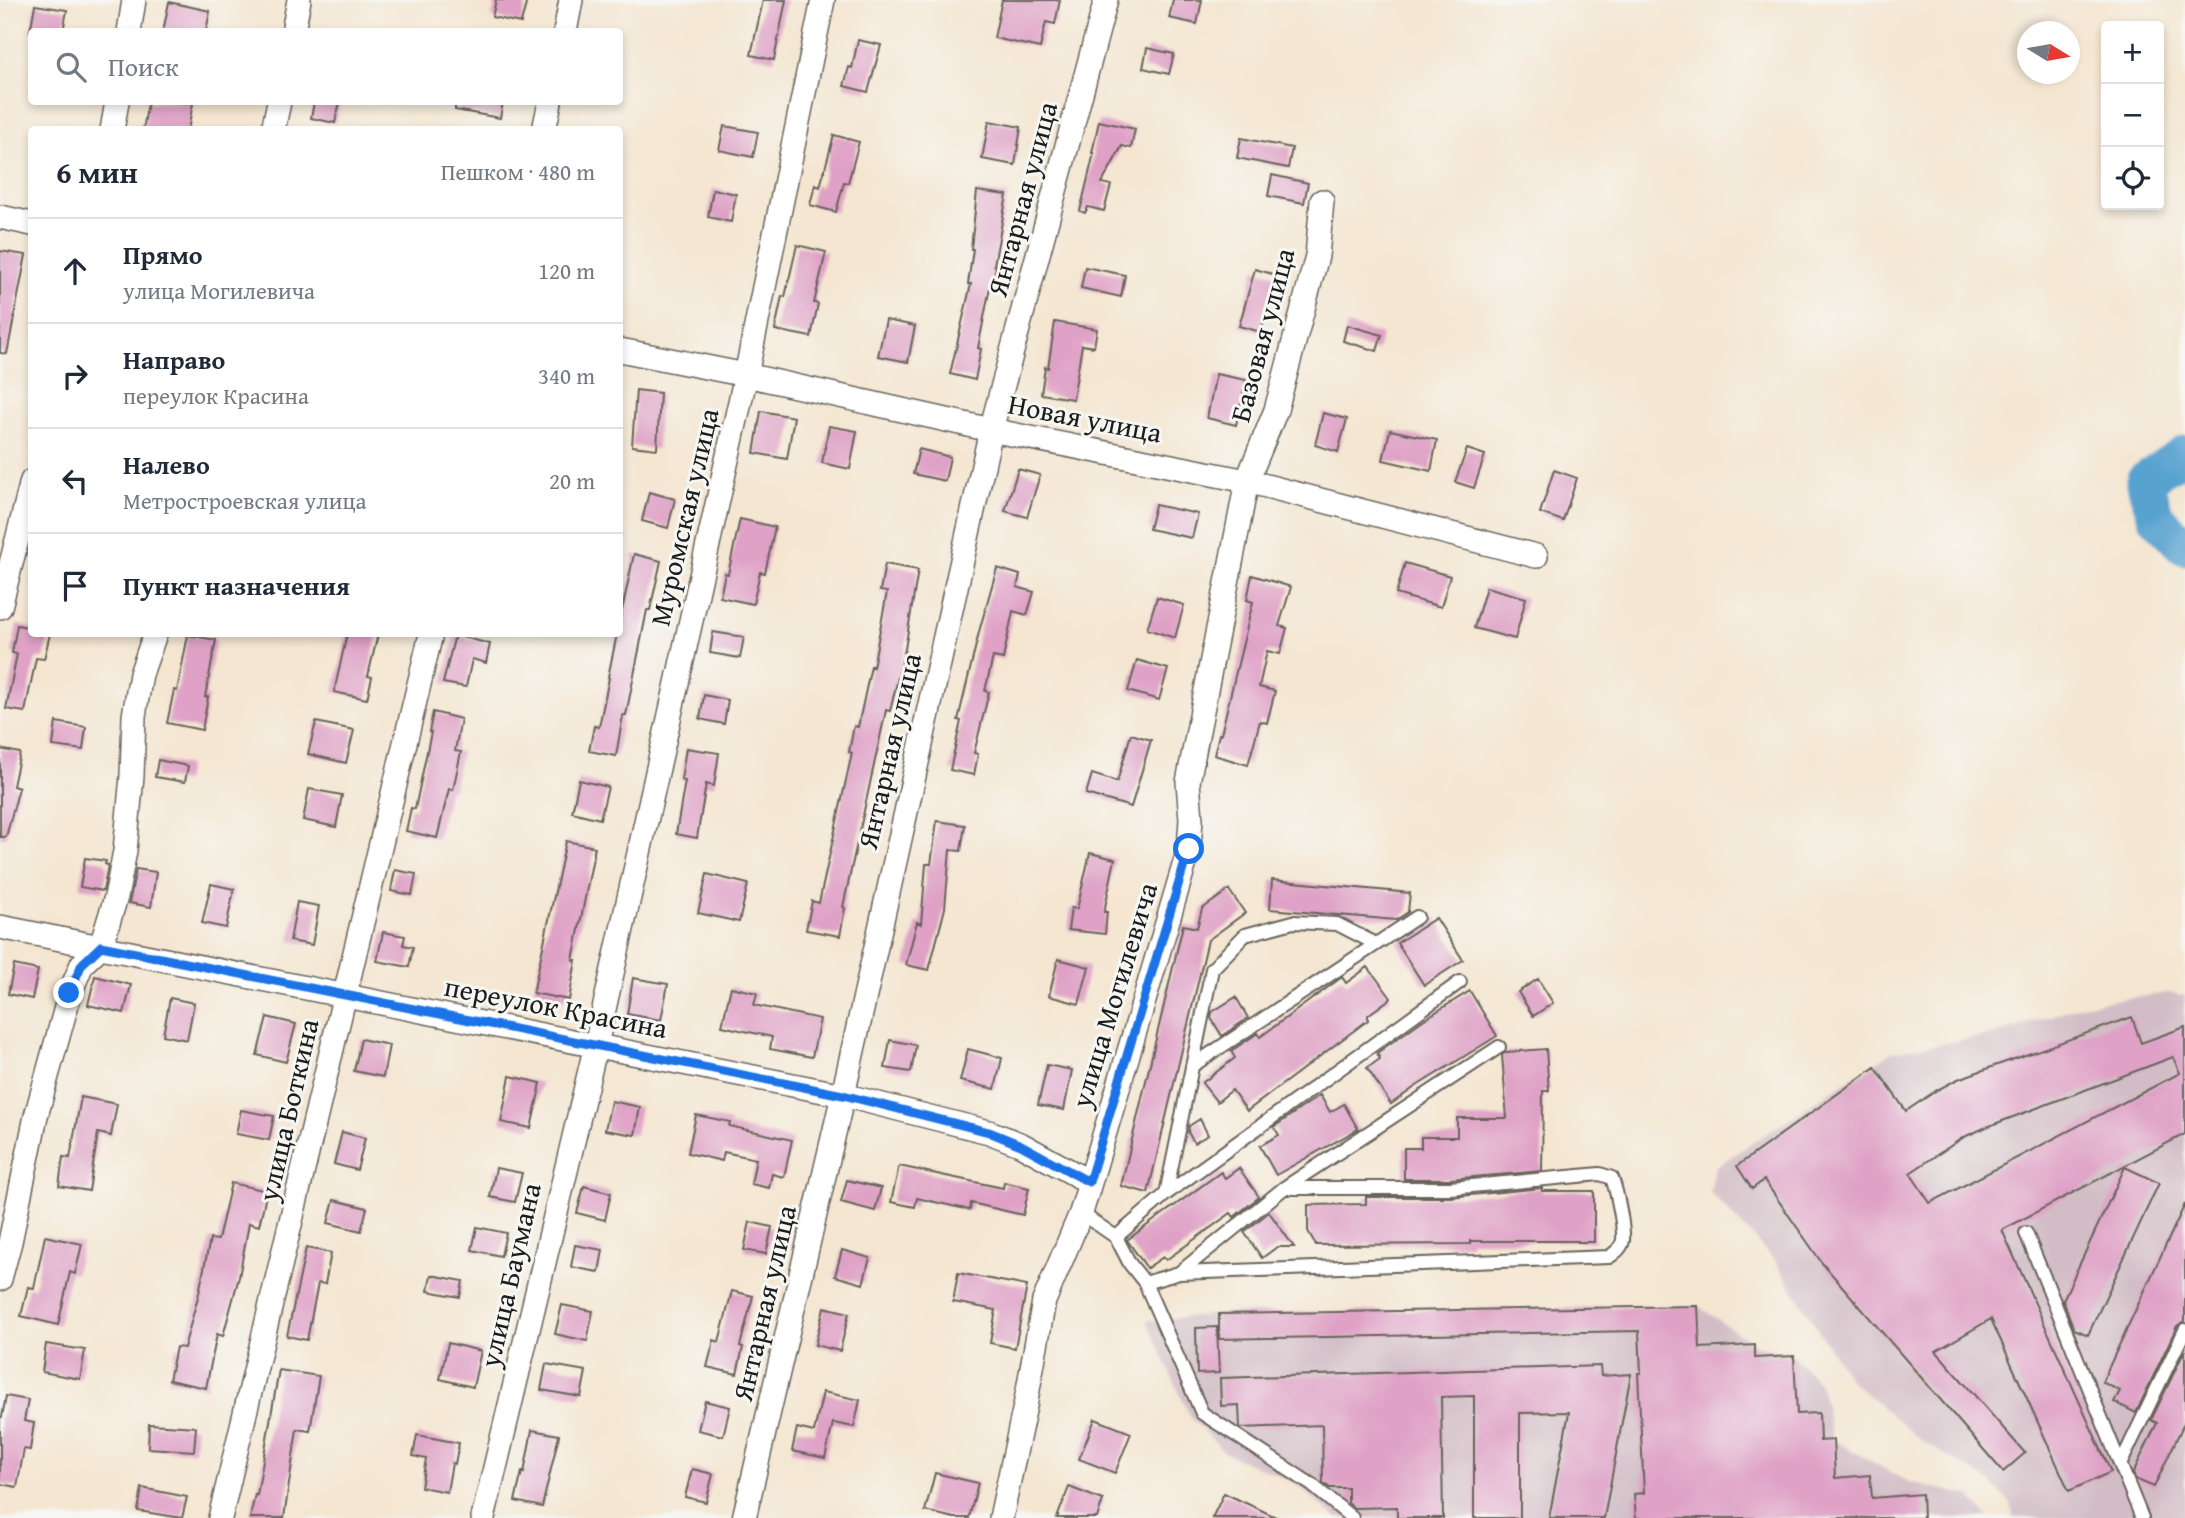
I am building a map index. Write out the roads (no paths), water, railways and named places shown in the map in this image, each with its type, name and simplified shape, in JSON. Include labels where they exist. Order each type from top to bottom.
[{"type":"street","points":[[130,28],[134,0]]},
{"type":"street","points":[[294,28],[299,0]]},
{"type":"street","points":[[566,28],[571,0]]},
{"type":"street","name":"Муромская улица","points":[[596,1045],[747,376],[822,0]]},
{"type":"street","name":"Янтарная улица","points":[[744,1518],[843,1095],[991,430],[1109,3]]},
{"type":"street","points":[[113,126],[116,105]]},
{"type":"street","points":[[274,126],[278,105]]},
{"type":"street","points":[[545,126],[549,105]]},
{"type":"street","name":"Базовая улица","points":[[1247,481],[1276,411],[1317,256],[1322,201]]},
{"type":"street","points":[[0,216],[28,223]]},
{"type":"street","name":"Новая улица","points":[[623,351],[991,430],[1247,481],[1536,556]]},
{"type":"street","name":"улица Могилевича","points":[[1001,1518],[1044,1301],[1081,1213],[1189,849],[1191,819],[1188,782],[1247,481]]},
{"type":"street","points":[[0,607],[28,497]]},
{"type":"street","points":[[0,1279],[36,1116],[69,993],[82,964],[101,946],[116,897],[125,851],[134,716],[141,674],[154,637]]},
{"type":"street","name":"улица Боткина","points":[[220,1518],[430,637]]},
{"type":"street","name":"переулок Красина","points":[[0,927],[843,1095],[989,1132],[1021,1145],[1089,1182]]},
{"type":"street","name":"улица Баумана","points":[[482,1518],[596,1045]]},
{"type":"lane","points":[[1192,1066],[1417,917]]},
{"type":"lane","points":[[1166,1194],[1212,969],[1245,935],[1293,922],[1336,924],[1376,944]]},
{"type":"lane","points":[[1116,1237],[1166,1194],[1460,982]]},
{"type":"lane","points":[[1179,1273],[1284,1188],[1499,1047]]},
{"type":"lane","points":[[1145,1283],[1179,1273],[1609,1257],[1617,1252],[1623,1242],[1617,1191],[1612,1178],[1600,1174],[1450,1188],[1284,1188]]},
{"type":"lane","points":[[1081,1213],[1116,1237],[1130,1264],[1145,1283],[1202,1413],[1312,1485],[1352,1518]]},
{"type":"lane","points":[[2026,1233],[2142,1518]]},
{"type":"lane","points":[[2121,1463],[2185,1330]]},
{"type":"waterway","points":[[2185,454],[2144,481],[2156,517],[2185,547]]}]
